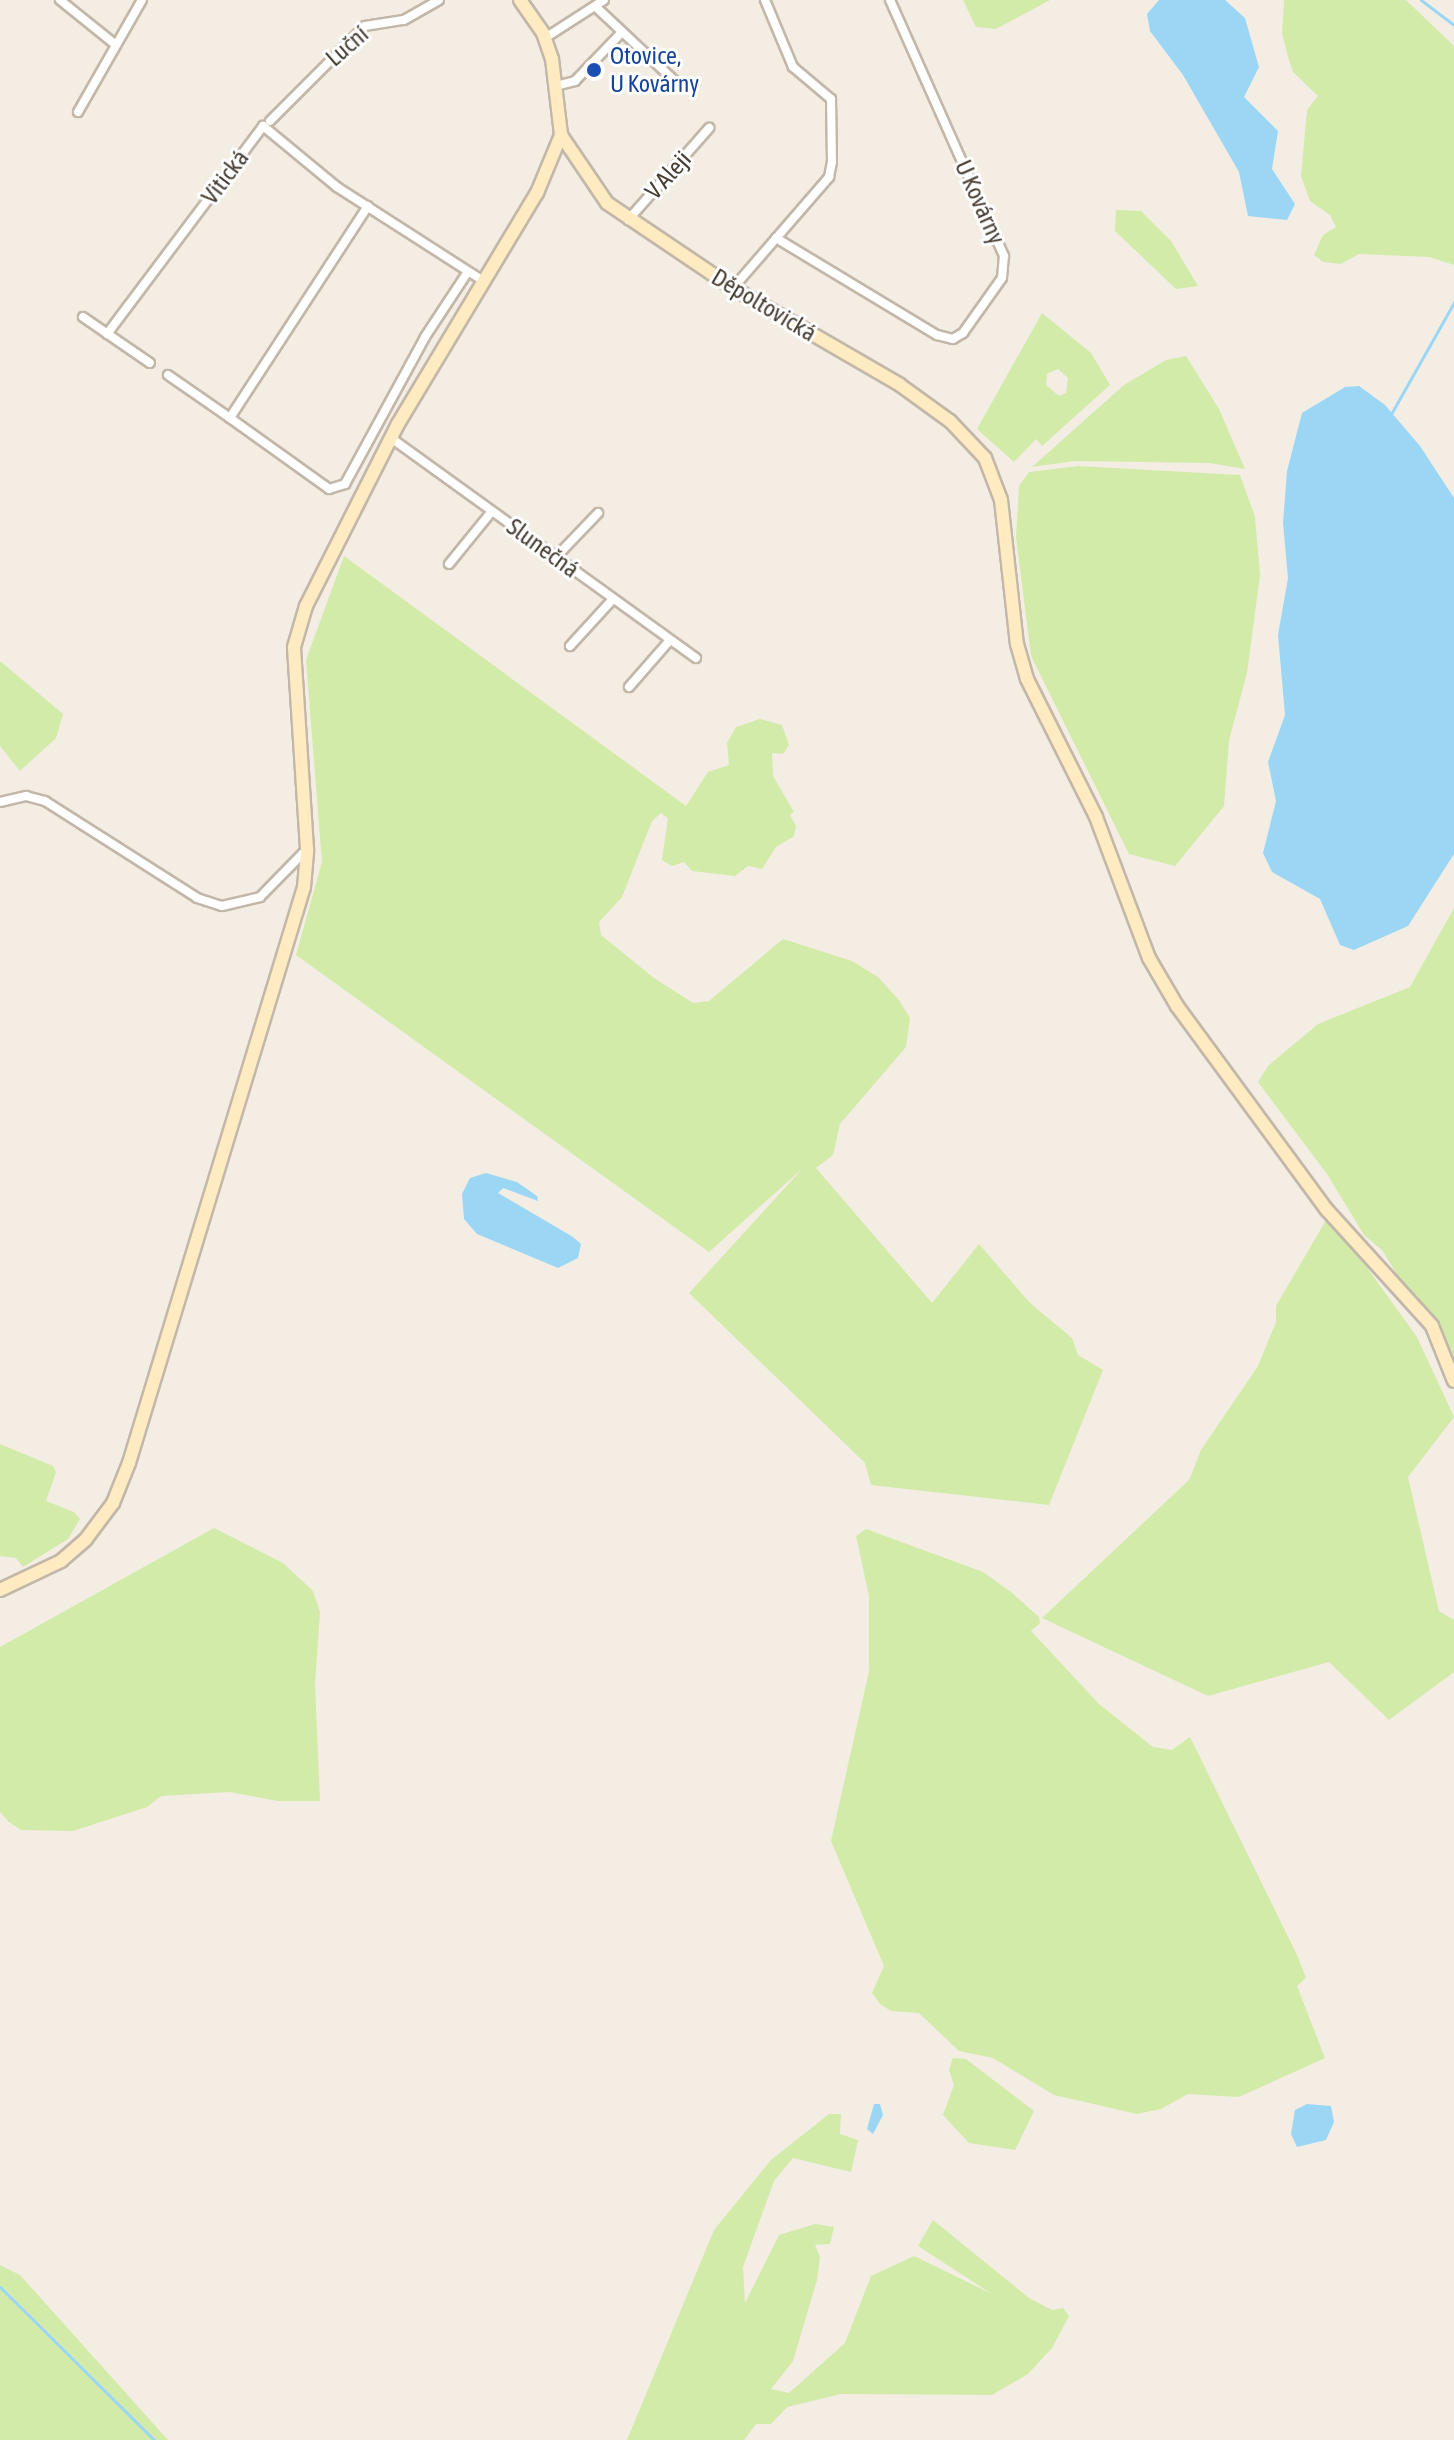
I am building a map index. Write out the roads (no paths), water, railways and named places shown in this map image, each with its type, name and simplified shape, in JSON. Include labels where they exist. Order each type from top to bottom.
[{"type":"street","points":[[60,0],[116,45]]},
{"type":"street","points":[[78,112],[142,0]]},
{"type":"street","name":"Luční","points":[[270,121],[365,26],[404,20],[439,0]]},
{"type":"street","name":"Děpoltovická","points":[[520,0],[545,38],[556,86],[561,135],[580,170],[627,221],[733,288],[900,385],[950,421],[985,458],[1001,500],[1017,644],[1027,679],[1096,817],[1149,958],[1177,1006],[1327,1210],[1432,1326],[1454,1381]]},
{"type":"street","points":[[545,38],[597,8],[604,0]]},
{"type":"street","points":[[733,288],[829,177],[833,106],[827,94],[793,67],[765,0]]},
{"type":"street","name":"U Kovárny","points":[[776,238],[937,335],[953,339],[963,333],[1002,278],[1004,256],[890,0]]},
{"type":"street","points":[[597,8],[679,85]]},
{"type":"street","points":[[556,86],[575,81],[622,32]]},
{"type":"street","name":"Vitická","points":[[107,334],[263,126],[368,206],[485,282]]},
{"type":"street","name":"V Aleji","points":[[627,221],[709,128]]},
{"type":"street","name":"Děpoltovická","points":[[2,1589],[61,1561],[86,1539],[113,1503],[129,1463],[304,887],[307,849],[294,647],[324,571],[391,438],[537,193],[561,135]]},
{"type":"street","points":[[230,418],[368,206]]},
{"type":"street","points":[[168,375],[337,491],[345,484],[418,349],[467,273]]},
{"type":"street","points":[[83,317],[150,363]]},
{"type":"street","name":"Slunečná","points":[[391,438],[696,658]]},
{"type":"street","points":[[449,564],[492,511]]},
{"type":"street","points":[[556,557],[598,513]]},
{"type":"street","points":[[570,646],[613,599]]},
{"type":"street","points":[[629,687],[670,640]]},
{"type":"street","points":[[0,802],[26,796],[45,801],[197,898],[222,906],[260,897],[307,849]]},
{"type":"water","points":[[1159,0],[1225,0],[1245,18],[1259,67],[1244,97],[1278,131],[1272,169],[1295,204],[1287,220],[1248,216],[1239,172],[1183,75],[1150,31],[1147,14]]},
{"type":"water","points":[[1359,386],[1385,405],[1420,446],[1454,498],[1454,854],[1408,926],[1354,950],[1340,945],[1320,899],[1272,872],[1263,853],[1276,801],[1268,762],[1285,715],[1278,635],[1288,578],[1283,523],[1287,471],[1302,413],[1345,387]]},
{"type":"water","points":[[486,1173],[517,1182],[537,1196],[538,1201],[503,1188],[498,1193],[573,1237],[581,1244],[578,1258],[558,1268],[477,1234],[464,1219],[462,1194],[470,1178]]},
{"type":"water","points":[[874,2104],[880,2104],[883,2115],[873,2134],[867,2129]]},
{"type":"water","points":[[1307,2104],[1331,2106],[1334,2122],[1326,2140],[1297,2147],[1291,2134],[1295,2110]]},
{"type":"waterway","points":[[1421,0],[1454,25]]},
{"type":"waterway","points":[[1391,414],[1454,302]]},
{"type":"waterway","points":[[0,2287],[154,2440]]},
{"type":"place","name":"Otovice, U Kovárny","points":[[594,70]]}]
